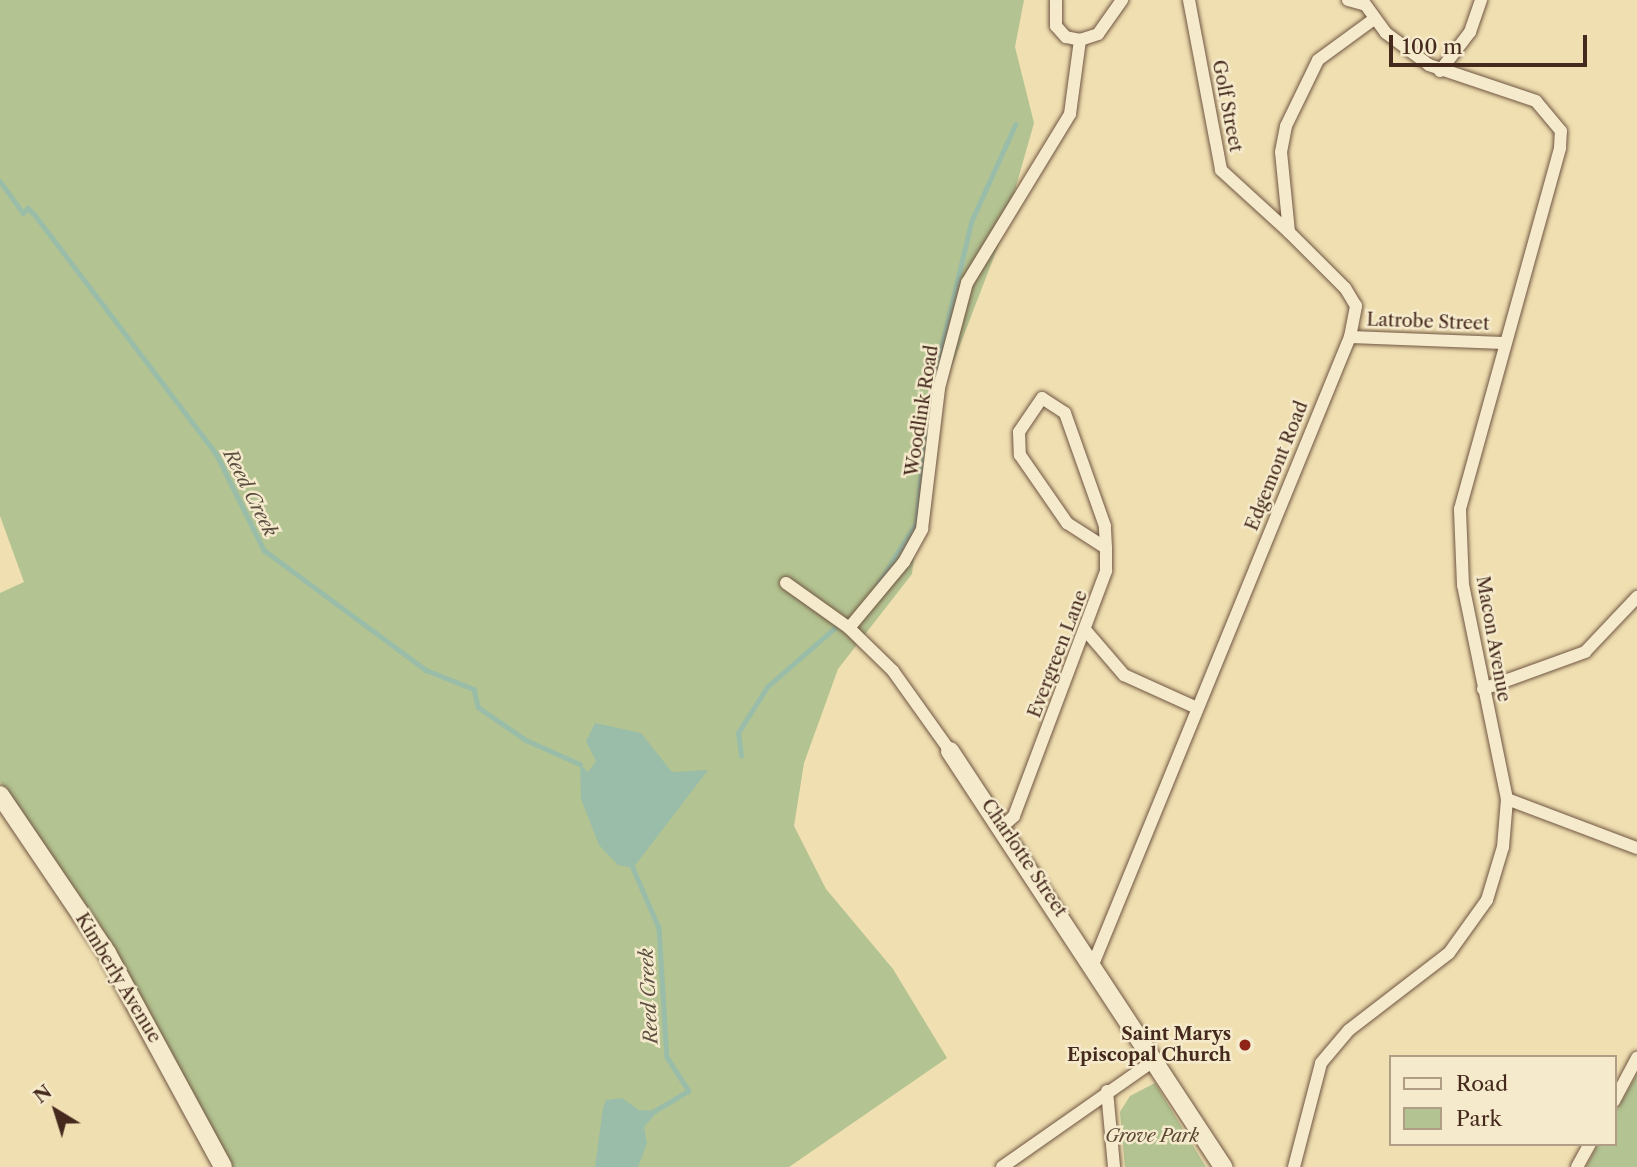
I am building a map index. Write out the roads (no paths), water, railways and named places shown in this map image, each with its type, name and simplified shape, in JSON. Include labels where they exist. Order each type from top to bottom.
[{"type":"street","points":[[1056,0],[1056,26],[1066,37],[1080,40],[1098,34],[1122,0]]},
{"type":"street","name":"Golf Street","points":[[1189,0],[1221,170],[1289,232]]},
{"type":"street","points":[[1348,0],[1362,2]]},
{"type":"street","points":[[1440,71],[1470,32],[1481,0]]},
{"type":"street","name":"Macon Avenue","points":[[1294,1167],[1321,1063],[1349,1030],[1449,953],[1487,900],[1503,846],[1507,799],[1463,584],[1460,509],[1561,131],[1536,101],[1440,71],[1410,53],[1374,19],[1362,2]]},
{"type":"street","points":[[1289,232],[1281,152],[1290,116],[1318,60],[1374,19]]},
{"type":"street","name":"Woodlink Road","points":[[849,628],[904,562],[922,529],[939,388],[967,283],[1070,114],[1080,40]]},
{"type":"street","name":"Edgemont Road","points":[[1094,962],[1350,337],[1356,306],[1345,288],[1289,232]]},
{"type":"street","name":"Latrobe Street","points":[[1350,337],[1504,343]]},
{"type":"street","name":"Evergreen Lane","points":[[1003,826],[1014,816],[1100,602],[1106,548],[1105,526],[1060,405],[1042,398],[1031,406],[1018,443],[1027,469],[1067,523],[1106,548]]},
{"type":"street","name":"Charlotte Street","points":[[786,583],[849,628],[893,671],[1003,826],[1094,962],[1223,1167]]},
{"type":"street","points":[[1483,689],[1585,652],[1637,597]]},
{"type":"street","points":[[1087,632],[1125,675],[1197,708]]},
{"type":"street","name":"Kimberly Avenue","points":[[0,795],[107,953],[223,1167]]},
{"type":"street","points":[[1507,799],[1637,848]]},
{"type":"street","points":[[1616,1097],[1637,1058]]},
{"type":"street","points":[[1002,1167],[1156,1059]]},
{"type":"street","points":[[1107,1091],[1114,1167]]},
{"type":"street","points":[[1577,1167],[1589,1146]]},
{"type":"waterway","points":[[878,584],[916,523],[928,403],[971,222],[1015,125]]},
{"type":"waterway","name":"Reed Creek","points":[[0,181],[23,213],[28,208],[35,215],[217,455],[264,550],[426,670],[474,689],[478,707],[526,740],[580,764]]},
{"type":"waterway","points":[[741,756],[738,733],[767,687],[838,625]]},
{"type":"waterway","name":"Reed Creek","points":[[633,868],[659,928],[667,1057],[689,1091],[652,1113]]},
{"type":"place","name":"Saint Marys Episcopal Church","points":[[1245,1045]]},
{"type":"park label","name":"Grove Park","points":[[1152,1136]]}]
